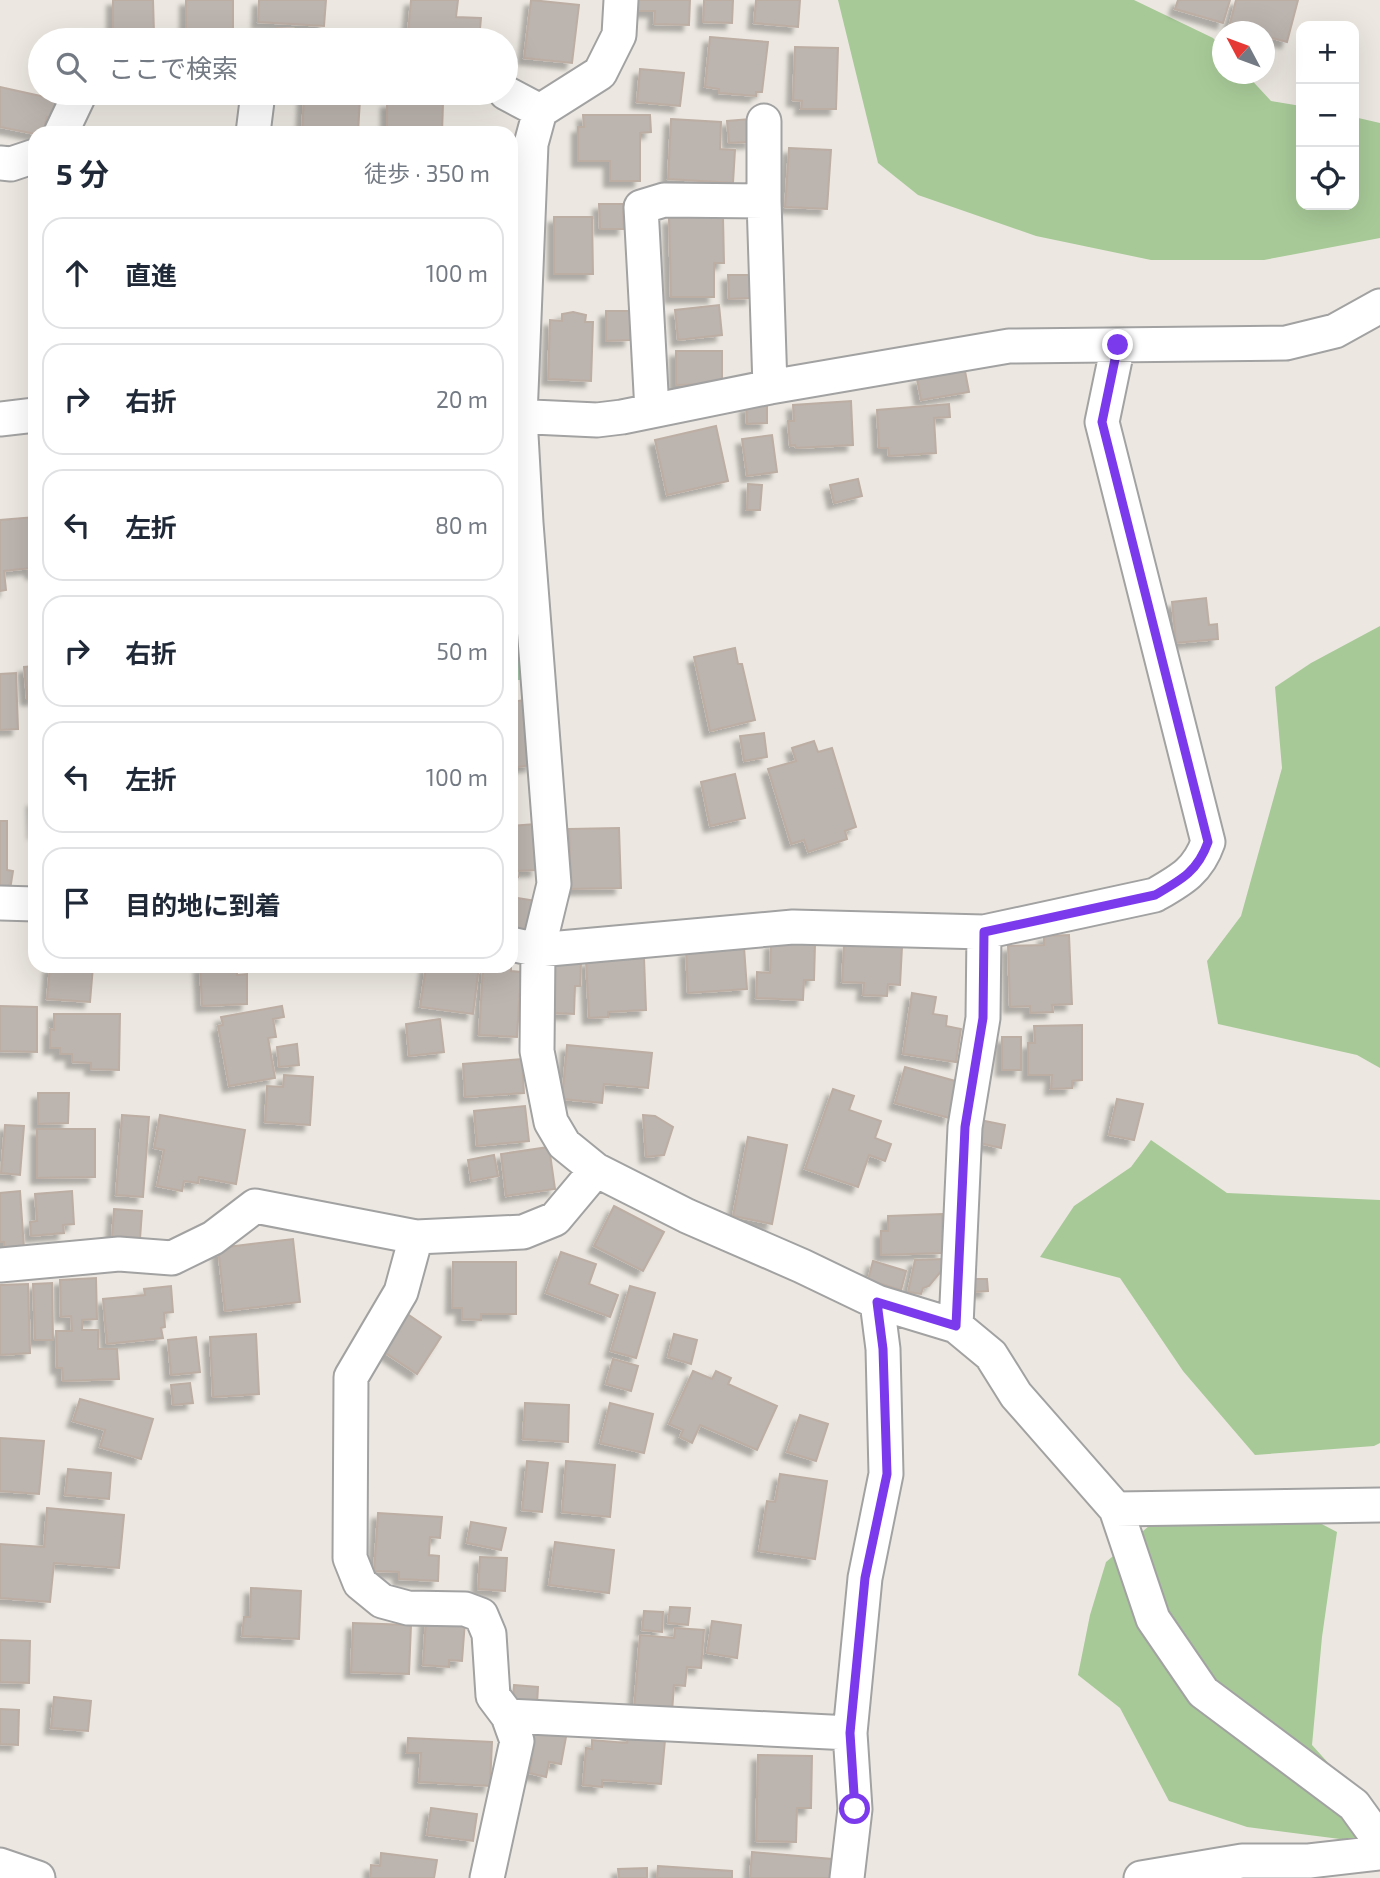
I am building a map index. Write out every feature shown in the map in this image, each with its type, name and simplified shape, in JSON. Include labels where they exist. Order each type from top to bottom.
[{"type":"street","points":[[518,380],[531,144],[540,111],[600,74],[619,36],[621,0]]},
{"type":"street","points":[[518,99],[540,111]]},
{"type":"street","points":[[64,126],[74,105]]},
{"type":"street","points":[[254,126],[256,105]]},
{"type":"street","points":[[764,121],[770,387]]},
{"type":"street","points":[[0,163],[10,164],[28,158]]},
{"type":"street","points":[[652,411],[642,208],[664,200],[764,201]]},
{"type":"street","points":[[518,416],[597,420],[1009,346],[1286,343],[1335,331],[1380,306]]},
{"type":"street","points":[[524,947],[793,927],[984,932],[1155,895],[1179,881],[1201,861],[1208,842],[1102,422],[1118,345]]},
{"type":"street","points":[[0,419],[28,416]]},
{"type":"street","points":[[518,437],[554,884],[524,947],[537,1051],[551,1122],[564,1144],[596,1170],[687,1216],[877,1302],[956,1326],[991,1355],[1016,1395],[1116,1509],[1153,1619],[1203,1692],[1354,1805],[1380,1841]]},
{"type":"street","points":[[0,903],[28,904]]},
{"type":"street","points":[[956,1326],[965,1127],[983,1018],[984,932]]},
{"type":"street","points":[[0,1265],[119,1254],[172,1258],[214,1238],[255,1206],[416,1237],[523,1232],[555,1219],[596,1170]]},
{"type":"street","points":[[416,1237],[401,1292],[351,1377],[351,1558],[360,1583],[382,1601],[408,1608],[465,1609],[481,1615],[489,1633],[493,1696],[508,1716],[517,1741],[486,1878]]},
{"type":"street","points":[[847,1878],[855,1809],[850,1733],[865,1578],[887,1474],[883,1349],[877,1302]]},
{"type":"street","points":[[1116,1509],[1380,1505]]},
{"type":"street","points":[[508,1716],[850,1733]]},
{"type":"street","points":[[1141,1878],[1242,1861],[1309,1861],[1380,1853]]},
{"type":"street","points":[[0,1865],[37,1878]]},
{"type":"green space","points":[[838,0],[1134,0],[1212,38],[1212,84],[1255,84],[1271,101],[1296,105],[1296,210],[1359,210],[1359,118],[1380,123],[1380,238],[1264,260],[1151,260],[1036,236],[918,195],[878,163]]},
{"type":"green space","points":[[518,606],[524,680],[518,680]]},
{"type":"green space","points":[[1380,626],[1380,1068],[1357,1055],[1218,1024],[1207,961],[1241,916],[1282,768],[1275,687],[1311,663]]},
{"type":"green space","points":[[1151,1140],[1227,1193],[1380,1200],[1380,1443],[1374,1446],[1255,1455],[1183,1371],[1120,1278],[1040,1257],[1074,1206],[1131,1167]]},
{"type":"green space","points":[[1312,1519],[1337,1532],[1322,1637],[1312,1745],[1349,1786],[1371,1843],[1247,1827],[1169,1801],[1120,1708],[1078,1675],[1090,1615],[1106,1562],[1149,1526]]},
{"type":"building","points":[[113,0],[153,0],[154,28],[113,28]]},
{"type":"building","points":[[186,0],[233,0],[233,28],[186,28]]},
{"type":"building","points":[[259,0],[326,0],[324,26],[258,22]]},
{"type":"building","points":[[411,0],[458,0],[456,17],[481,18],[480,28],[408,28]]},
{"type":"building","points":[[531,0],[579,5],[572,63],[524,58]]},
{"type":"building","points":[[638,0],[690,0],[689,25],[654,24],[655,11],[637,11]]},
{"type":"building","points":[[704,0],[733,0],[732,23],[703,22]]},
{"type":"building","points":[[756,0],[800,0],[798,27],[754,23]]},
{"type":"building","points":[[1178,0],[1230,0],[1224,21],[1175,9]]},
{"type":"building","points":[[1236,0],[1298,0],[1287,42],[1275,39],[1275,21],[1231,21]]},
{"type":"building","points":[[710,37],[768,42],[762,92],[756,92],[756,96],[719,93],[719,89],[705,87]]},
{"type":"building","points":[[795,47],[838,48],[836,109],[801,109],[802,101],[793,100]]},
{"type":"building","points":[[640,69],[684,73],[680,106],[637,102]]},
{"type":"building","points":[[0,87],[28,93],[28,105],[58,105],[55,119],[47,117],[45,126],[28,126],[28,133],[0,127]]},
{"type":"building","points":[[303,105],[360,105],[358,126],[302,126]]},
{"type":"building","points":[[387,105],[443,105],[442,126],[387,126]]},
{"type":"building","points":[[583,115],[650,115],[651,132],[640,133],[640,181],[610,181],[610,161],[578,161],[578,127],[584,127]]},
{"type":"building","points":[[671,119],[721,122],[720,149],[735,150],[733,183],[668,179]]},
{"type":"building","points":[[750,119],[752,142],[729,143],[727,121]]},
{"type":"building","points":[[789,148],[831,150],[827,209],[785,207]]},
{"type":"building","points":[[599,204],[623,204],[624,229],[600,229]]},
{"type":"building","points":[[554,217],[592,217],[593,274],[554,274]]},
{"type":"building","points":[[723,217],[724,263],[714,263],[714,297],[671,297],[669,218]]},
{"type":"building","points":[[728,275],[752,275],[752,298],[729,299]]},
{"type":"building","points":[[719,305],[722,335],[678,340],[675,310]]},
{"type":"building","points":[[606,311],[630,311],[630,340],[606,341]]},
{"type":"building","points":[[573,312],[586,315],[585,322],[593,322],[591,381],[548,379],[550,320],[562,321],[562,314]]},
{"type":"building","points":[[676,351],[722,351],[722,384],[676,385]]},
{"type":"building","points":[[965,371],[969,392],[921,400],[917,379]]},
{"type":"building","points":[[851,401],[853,445],[790,446],[788,421],[794,421],[793,405]]},
{"type":"building","points":[[949,404],[950,417],[934,418],[936,453],[889,456],[888,448],[879,448],[877,410]]},
{"type":"building","points":[[767,405],[767,423],[747,424],[746,406]]},
{"type":"building","points":[[716,426],[728,481],[667,495],[655,440]]},
{"type":"building","points":[[772,435],[777,472],[747,476],[742,439]]},
{"type":"building","points":[[858,479],[862,496],[834,503],[830,485]]},
{"type":"building","points":[[748,484],[762,485],[760,510],[747,510]]},
{"type":"building","points":[[28,518],[28,568],[4,571],[6,590],[0,591],[0,520]]},
{"type":"building","points":[[1206,598],[1209,625],[1217,624],[1218,639],[1176,643],[1172,602]]},
{"type":"building","points":[[735,648],[738,664],[742,664],[755,720],[710,731],[694,657]]},
{"type":"building","points":[[24,667],[28,667],[28,699],[27,699]]},
{"type":"building","points":[[16,673],[18,729],[0,730],[0,674]]},
{"type":"building","points":[[525,700],[532,765],[518,767],[518,701]]},
{"type":"building","points":[[764,733],[767,757],[744,761],[740,736]]},
{"type":"building","points":[[814,741],[818,752],[832,748],[856,827],[845,831],[847,839],[808,852],[804,840],[791,844],[768,769],[796,761],[792,748]]},
{"type":"building","points":[[735,774],[745,818],[710,826],[701,782]]},
{"type":"building","points":[[0,821],[7,821],[7,870],[13,871],[10,890],[0,889]]},
{"type":"building","points":[[535,824],[537,870],[518,871],[518,825]]},
{"type":"building","points":[[619,828],[621,888],[571,889],[569,829]]},
{"type":"building","points":[[518,898],[537,901],[532,933],[518,930]]},
{"type":"building","points":[[1069,935],[1072,1004],[1052,1005],[1053,1012],[1030,1013],[1030,1006],[1010,1007],[1008,946],[1044,945],[1044,936]]},
{"type":"building","points":[[771,943],[815,944],[814,980],[804,980],[803,1000],[756,998],[757,972],[770,973]]},
{"type":"building","points":[[844,944],[902,947],[900,985],[888,984],[887,996],[863,995],[864,983],[842,982]]},
{"type":"building","points":[[744,947],[747,989],[688,993],[686,951]]},
{"type":"building","points":[[644,958],[646,1010],[608,1012],[608,1017],[589,1018],[586,961]]},
{"type":"building","points":[[552,962],[581,963],[580,986],[575,986],[574,1014],[551,1013]]},
{"type":"building","points":[[521,972],[517,1037],[479,1035],[483,973]]},
{"type":"building","points":[[49,973],[92,973],[90,1002],[47,999]]},
{"type":"building","points":[[200,973],[247,974],[247,1004],[202,1006]]},
{"type":"building","points":[[425,973],[478,973],[473,1014],[420,1007]]},
{"type":"building","points":[[912,993],[936,997],[933,1014],[947,1016],[946,1026],[961,1029],[956,1062],[903,1054]]},
{"type":"building","points":[[0,1006],[37,1007],[37,1052],[0,1051]]},
{"type":"building","points":[[282,1006],[284,1017],[273,1019],[276,1037],[268,1038],[275,1078],[229,1086],[218,1026],[223,1025],[221,1017]]},
{"type":"building","points":[[54,1014],[120,1014],[119,1070],[91,1069],[91,1063],[72,1062],[72,1054],[60,1054],[60,1048],[50,1048],[50,1029],[54,1030]]},
{"type":"building","points":[[440,1019],[444,1052],[409,1056],[406,1024]]},
{"type":"building","points":[[1082,1025],[1082,1080],[1072,1081],[1072,1088],[1051,1089],[1052,1075],[1028,1075],[1028,1043],[1035,1043],[1034,1026]]},
{"type":"building","points":[[1002,1037],[1021,1037],[1021,1070],[1002,1070]]},
{"type":"building","points":[[297,1044],[299,1065],[279,1067],[277,1047]]},
{"type":"building","points":[[567,1045],[652,1053],[648,1088],[604,1084],[602,1103],[562,1099]]},
{"type":"building","points":[[522,1059],[524,1093],[465,1097],[463,1064]]},
{"type":"building","points":[[905,1067],[959,1082],[949,1118],[895,1103]]},
{"type":"building","points":[[284,1075],[313,1077],[310,1125],[265,1122],[267,1086],[283,1087]]},
{"type":"building","points":[[833,1089],[854,1096],[849,1110],[881,1121],[875,1138],[891,1144],[885,1161],[869,1155],[858,1187],[805,1169]]},
{"type":"building","points":[[38,1093],[69,1093],[68,1123],[38,1124]]},
{"type":"building","points":[[1117,1099],[1143,1104],[1134,1140],[1109,1135]]},
{"type":"building","points":[[525,1106],[529,1141],[477,1146],[474,1111]]},
{"type":"building","points":[[122,1115],[149,1117],[143,1197],[116,1195]]},
{"type":"building","points":[[160,1115],[245,1130],[236,1184],[199,1177],[198,1183],[184,1181],[182,1191],[157,1186],[164,1150],[154,1148]]},
{"type":"building","points":[[643,1115],[655,1116],[673,1127],[664,1155],[646,1157]]},
{"type":"building","points":[[980,1120],[1005,1125],[1001,1148],[975,1142]]},
{"type":"building","points":[[5,1125],[24,1126],[20,1175],[1,1173]]},
{"type":"building","points":[[37,1129],[95,1129],[95,1177],[37,1178]]},
{"type":"building","points":[[748,1137],[787,1145],[772,1224],[733,1216]]},
{"type":"building","points":[[549,1147],[555,1189],[506,1196],[501,1154]]},
{"type":"building","points":[[494,1155],[498,1176],[471,1181],[468,1160]]},
{"type":"building","points":[[20,1191],[24,1248],[4,1249],[4,1242],[0,1242],[0,1193]]},
{"type":"building","points":[[72,1191],[74,1224],[63,1225],[64,1233],[31,1236],[30,1222],[37,1221],[35,1194]]},
{"type":"building","points":[[614,1206],[664,1232],[643,1271],[594,1246]]},
{"type":"building","points":[[114,1209],[142,1211],[140,1239],[112,1237]]},
{"type":"building","points":[[942,1214],[942,1253],[881,1255],[881,1231],[888,1231],[888,1216]]},
{"type":"building","points":[[293,1239],[300,1302],[225,1311],[218,1248]]},
{"type":"building","points":[[561,1252],[596,1264],[589,1284],[618,1295],[610,1317],[546,1293]]},
{"type":"building","points":[[943,1259],[943,1269],[929,1286],[923,1288],[921,1294],[908,1292],[915,1260]]},
{"type":"building","points":[[873,1261],[906,1271],[901,1290],[868,1280]]},
{"type":"building","points":[[453,1262],[516,1262],[516,1314],[481,1314],[481,1320],[462,1319],[462,1308],[452,1308]]},
{"type":"building","points":[[96,1278],[97,1319],[82,1320],[82,1330],[98,1330],[98,1349],[117,1349],[119,1379],[63,1381],[62,1368],[57,1368],[56,1331],[72,1331],[71,1316],[61,1317],[60,1280]]},
{"type":"building","points":[[973,1279],[987,1279],[988,1291],[973,1292]]},
{"type":"building","points":[[52,1283],[53,1340],[35,1340],[33,1284]]},
{"type":"building","points":[[28,1284],[30,1353],[0,1355],[0,1285]]},
{"type":"building","points":[[171,1286],[173,1312],[164,1313],[165,1327],[161,1328],[163,1338],[107,1344],[103,1299],[145,1295],[144,1289]]},
{"type":"building","points":[[630,1286],[655,1293],[636,1358],[611,1351]]},
{"type":"building","points":[[406,1313],[441,1337],[417,1374],[381,1350]]},
{"type":"building","points":[[256,1334],[259,1394],[213,1397],[210,1337]]},
{"type":"building","points":[[674,1334],[697,1340],[691,1364],[668,1357]]},
{"type":"building","points":[[196,1337],[200,1372],[171,1375],[168,1340]]},
{"type":"building","points":[[613,1359],[638,1366],[631,1391],[606,1384]]},
{"type":"building","points":[[693,1371],[712,1379],[716,1371],[731,1378],[728,1384],[777,1406],[757,1450],[700,1425],[692,1443],[680,1437],[683,1430],[669,1424]]},
{"type":"building","points":[[190,1383],[193,1403],[173,1405],[171,1385]]},
{"type":"building","points":[[80,1399],[153,1419],[141,1459],[100,1447],[105,1430],[73,1421]]},
{"type":"building","points":[[525,1403],[569,1405],[568,1442],[523,1439]]},
{"type":"building","points":[[610,1403],[653,1414],[644,1453],[600,1443]]},
{"type":"building","points":[[800,1415],[828,1424],[816,1461],[787,1452]]},
{"type":"building","points":[[0,1438],[44,1441],[39,1494],[0,1491]]},
{"type":"building","points":[[527,1461],[548,1463],[542,1512],[522,1510]]},
{"type":"building","points":[[566,1461],[615,1465],[610,1517],[562,1512]]},
{"type":"building","points":[[68,1469],[111,1473],[109,1499],[65,1495]]},
{"type":"building","points":[[780,1474],[827,1481],[815,1559],[759,1551],[767,1501],[775,1502]]},
{"type":"building","points":[[47,1508],[124,1515],[119,1568],[54,1563],[50,1602],[0,1598],[0,1544],[44,1547]]},
{"type":"building","points":[[378,1513],[442,1517],[440,1538],[430,1537],[429,1555],[439,1556],[438,1581],[399,1579],[399,1572],[374,1571]]},
{"type":"building","points":[[471,1522],[506,1528],[501,1550],[467,1543]]},
{"type":"building","points":[[555,1542],[614,1550],[609,1593],[549,1585]]},
{"type":"building","points":[[480,1557],[507,1558],[505,1591],[478,1589]]},
{"type":"building","points":[[251,1588],[301,1591],[299,1639],[242,1636],[244,1617],[250,1617]]},
{"type":"building","points":[[670,1607],[690,1608],[688,1625],[668,1623]]},
{"type":"building","points":[[644,1611],[663,1612],[662,1632],[642,1630]]},
{"type":"building","points":[[426,1618],[465,1621],[462,1661],[449,1660],[449,1667],[423,1665]]},
{"type":"building","points":[[712,1621],[741,1625],[737,1658],[707,1653]]},
{"type":"building","points":[[353,1623],[411,1625],[409,1674],[351,1672]]},
{"type":"building","points":[[675,1628],[704,1630],[701,1668],[687,1667],[685,1686],[674,1685],[672,1712],[634,1709],[640,1635],[674,1638]]},
{"type":"building","points":[[0,1640],[30,1641],[29,1683],[0,1682]]},
{"type":"building","points":[[514,1685],[538,1687],[537,1704],[513,1703]]},
{"type":"building","points":[[54,1697],[91,1701],[88,1731],[51,1728]]},
{"type":"building","points":[[0,1709],[19,1710],[18,1745],[0,1744]]},
{"type":"building","points":[[532,1720],[568,1726],[561,1764],[549,1762],[546,1777],[529,1773],[532,1759],[525,1758]]},
{"type":"building","points":[[629,1726],[666,1729],[661,1784],[602,1780],[602,1787],[583,1785],[586,1748],[592,1749],[592,1740],[627,1743]]},
{"type":"building","points":[[408,1738],[492,1742],[490,1786],[419,1782],[421,1753],[407,1753]]},
{"type":"building","points":[[758,1755],[812,1756],[811,1808],[797,1808],[796,1842],[756,1841]]},
{"type":"building","points":[[431,1808],[477,1814],[473,1841],[427,1835]]},
{"type":"building","points":[[752,1852],[832,1859],[830,1878],[750,1878]]},
{"type":"building","points":[[381,1853],[437,1860],[434,1878],[370,1878],[371,1865],[380,1866]]},
{"type":"building","points":[[658,1866],[732,1871],[732,1878],[657,1878]]},
{"type":"building","points":[[647,1868],[647,1878],[619,1878],[618,1869]]},
{"type":"route","points":[[855,1809],[850,1733],[865,1578],[887,1474],[883,1349],[877,1302],[956,1326],[965,1127],[983,1018],[984,932],[1155,895],[1179,881],[1201,861],[1208,842],[1102,422],[1118,345]]}]
